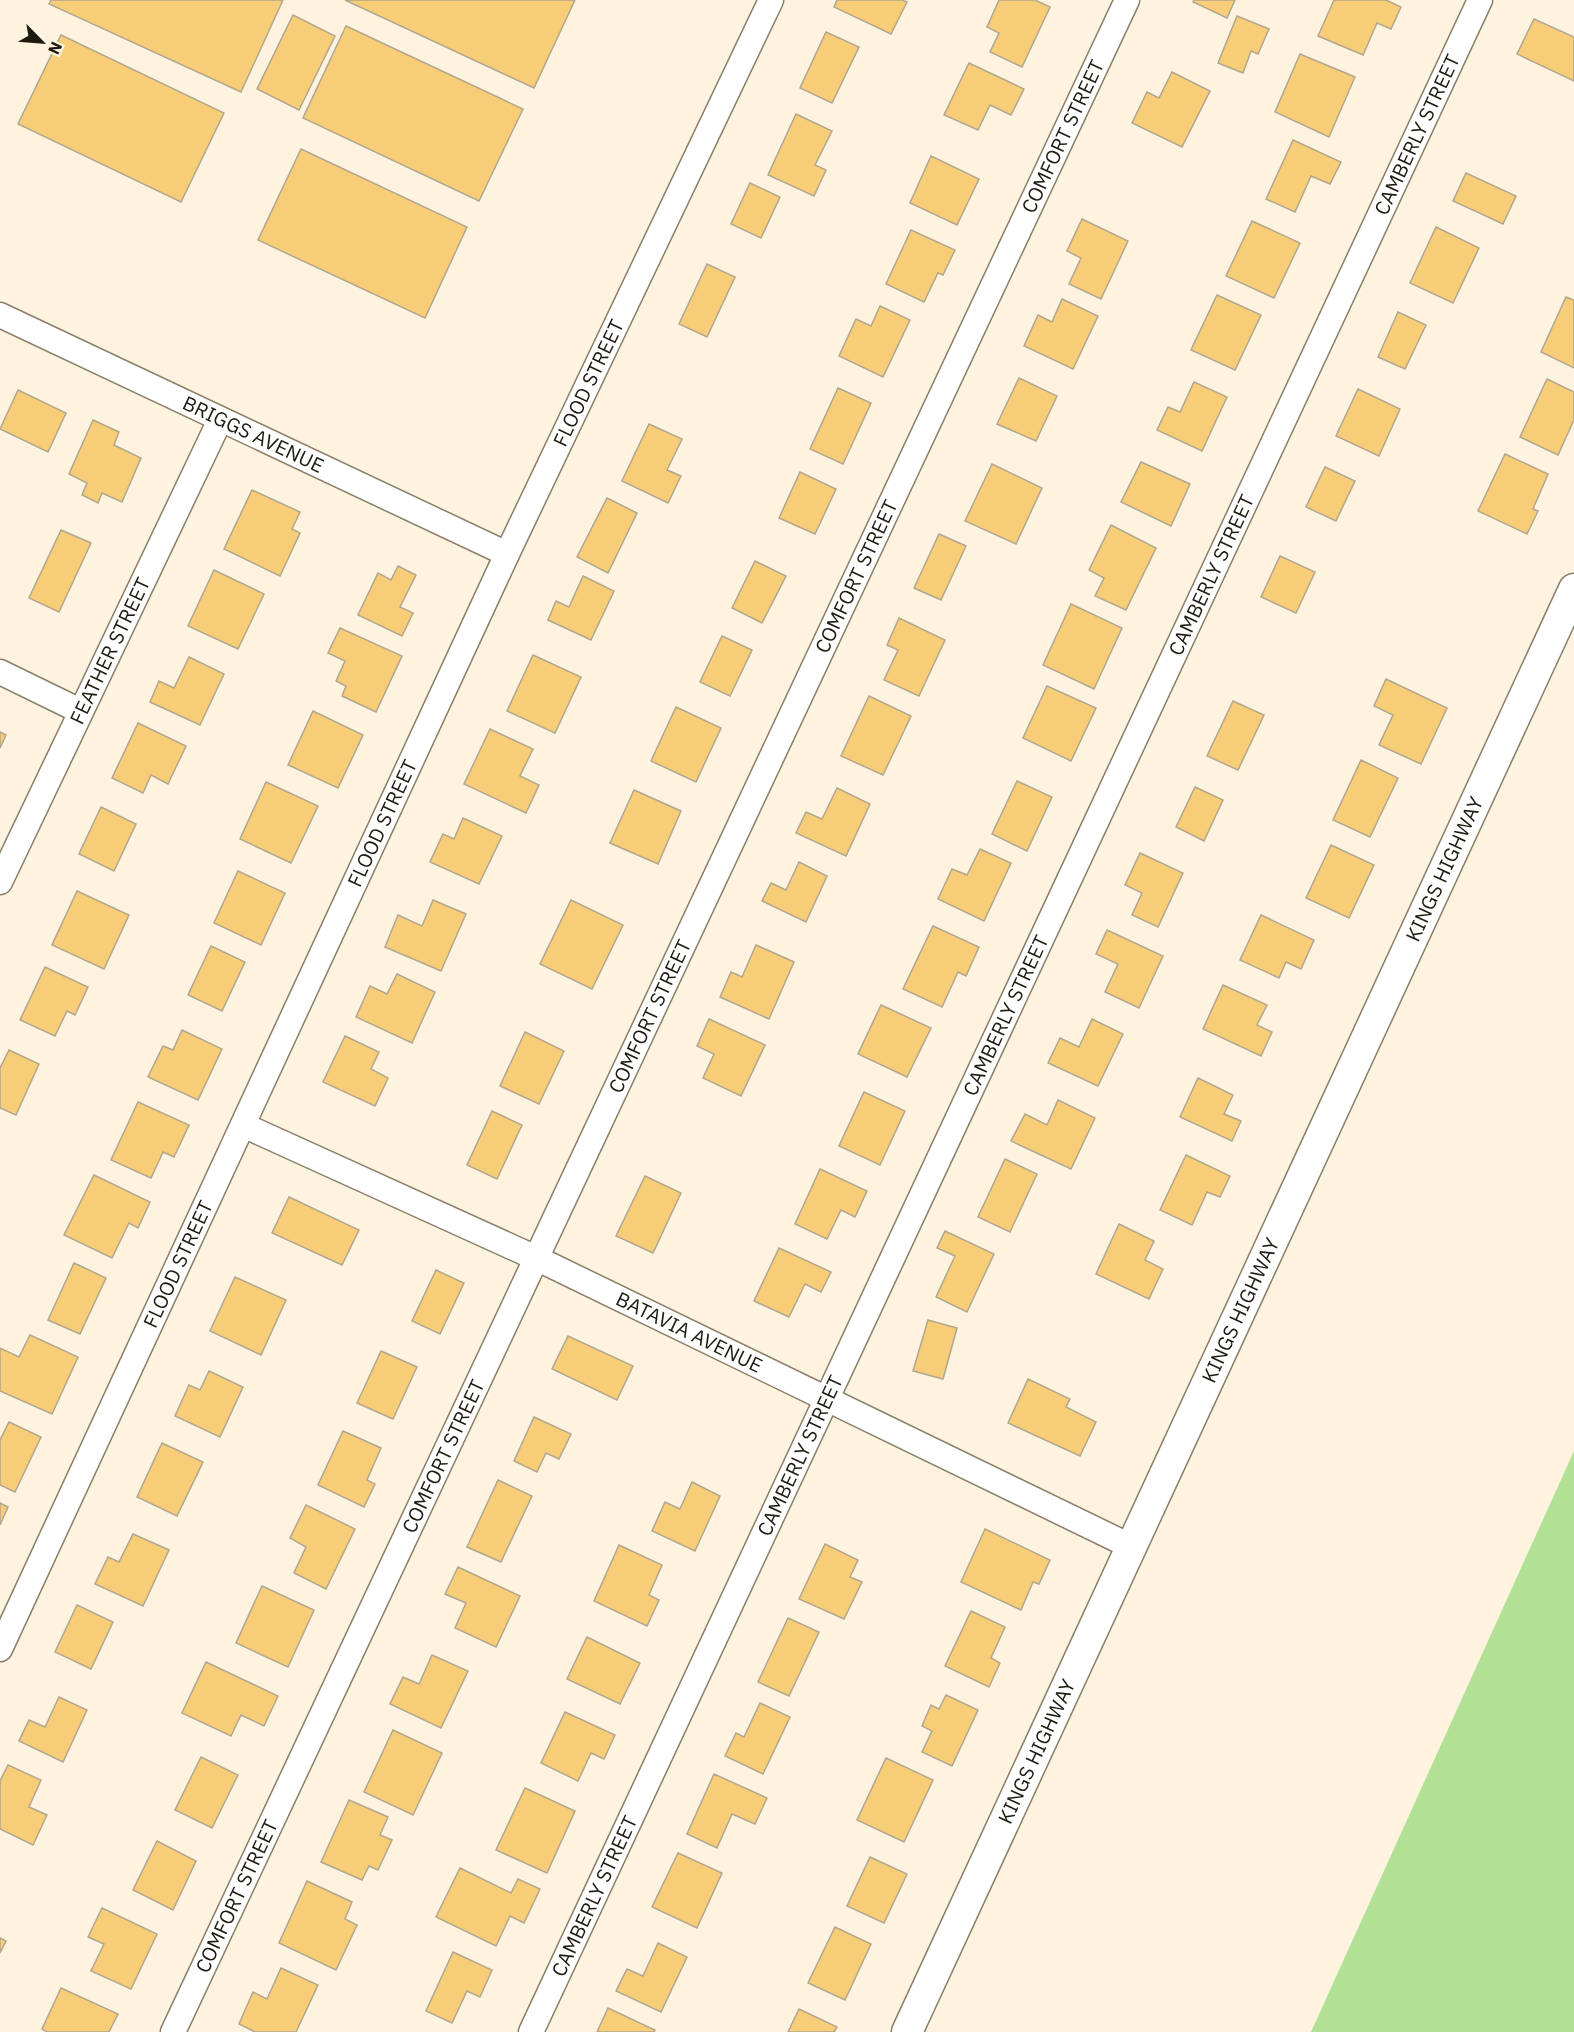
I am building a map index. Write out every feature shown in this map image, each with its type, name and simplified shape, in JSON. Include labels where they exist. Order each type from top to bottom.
[{"type":"street","name":"FLOOD STREET","points":[[0,1649],[507,554],[771,0]]},
{"type":"street","name":"COMFORT STREET","points":[[173,2032],[1127,0]]},
{"type":"street","name":"CAMBERLY STREET","points":[[531,2032],[1480,0]]},
{"type":"street","name":"BRIGGS AVENUE","points":[[0,315],[507,554]]},
{"type":"street","name":"FEATHER STREET","points":[[0,882],[220,420]]},
{"type":"street","name":"KINGS HIGHWAY","points":[[907,2032],[1574,589]]},
{"type":"street","points":[[0,672],[80,711]]},
{"type":"street","name":"BATAVIA AVENUE","points":[[243,1125],[536,1258],[1132,1547]]},
{"type":"green space","points":[[1574,1451],[1574,2032],[1311,2032]]},
{"type":"building","points":[[51,0],[283,0],[241,92],[49,4]]},
{"type":"building","points":[[345,0],[575,0],[534,88]]},
{"type":"building","points":[[837,0],[902,0],[907,2],[891,34],[834,7]]},
{"type":"building","points":[[999,0],[1035,0],[1050,7],[1022,67],[990,52],[999,33],[987,27]]},
{"type":"building","points":[[1194,0],[1235,0],[1227,18],[1193,2]]},
{"type":"building","points":[[1334,0],[1386,0],[1401,7],[1391,29],[1377,23],[1363,55],[1318,36]]},
{"type":"building","points":[[293,15],[335,36],[299,110],[257,89]]},
{"type":"building","points":[[1237,16],[1269,29],[1258,54],[1251,51],[1243,73],[1218,63]]},
{"type":"building","points":[[1534,19],[1574,37],[1574,81],[1517,54]]},
{"type":"building","points":[[346,26],[523,109],[479,201],[303,118]]},
{"type":"building","points":[[826,32],[859,47],[832,103],[800,88]]},
{"type":"building","points":[[61,35],[224,113],[181,202],[18,124]]},
{"type":"building","points":[[1300,54],[1355,77],[1329,137],[1275,112]]},
{"type":"building","points":[[969,63],[1024,89],[1011,115],[990,105],[978,130],[944,115]]},
{"type":"building","points":[[1172,72],[1210,91],[1182,147],[1132,123],[1147,92],[1159,98]]},
{"type":"building","points":[[796,114],[832,131],[815,165],[826,170],[814,196],[768,175]]},
{"type":"building","points":[[1293,140],[1341,162],[1330,184],[1311,176],[1295,212],[1266,199]]},
{"type":"building","points":[[301,149],[467,227],[425,318],[258,240]]},
{"type":"building","points":[[931,156],[979,179],[957,225],[910,203]]},
{"type":"building","points":[[1466,173],[1516,196],[1503,224],[1453,201]]},
{"type":"building","points":[[750,183],[780,197],[761,238],[731,224]]},
{"type":"building","points":[[1082,219],[1128,241],[1101,299],[1069,284],[1081,258],[1067,251]]},
{"type":"building","points":[[1252,221],[1300,243],[1274,298],[1226,276]]},
{"type":"building","points":[[1436,227],[1479,248],[1453,303],[1410,283]]},
{"type":"building","points":[[911,230],[955,250],[943,275],[938,273],[924,302],[886,284]]},
{"type":"building","points":[[707,264],[735,277],[707,337],[679,324]]},
{"type":"building","points":[[1217,295],[1261,315],[1235,370],[1191,350]]},
{"type":"building","points":[[1566,297],[1574,300],[1574,368],[1541,352]]},
{"type":"building","points":[[1062,299],[1098,316],[1073,369],[1024,346],[1038,315],[1052,322]]},
{"type":"building","points":[[880,306],[910,320],[883,377],[839,356],[856,319],[871,326]]},
{"type":"building","points":[[1398,312],[1426,325],[1405,369],[1378,357]]},
{"type":"building","points":[[1019,378],[1057,396],[1036,441],[997,424]]},
{"type":"building","points":[[1547,379],[1574,392],[1574,420],[1558,455],[1520,437]]},
{"type":"building","points":[[1194,382],[1227,397],[1202,451],[1157,430],[1168,407],[1180,412]]},
{"type":"building","points":[[838,388],[871,403],[843,464],[810,449]]},
{"type":"building","points":[[1358,389],[1400,409],[1379,456],[1336,436]]},
{"type":"building","points":[[18,390],[66,413],[48,452],[0,429]]},
{"type":"building","points":[[93,420],[119,432],[114,445],[141,458],[122,502],[102,493],[98,503],[82,495],[87,483],[69,474]]},
{"type":"building","points":[[649,424],[682,439],[667,470],[681,476],[668,503],[622,481]]},
{"type":"building","points":[[1505,454],[1548,474],[1533,509],[1538,511],[1527,534],[1478,511]]},
{"type":"building","points":[[1141,462],[1190,484],[1171,526],[1121,502]]},
{"type":"building","points":[[992,464],[1042,488],[1016,544],[965,521]]},
{"type":"building","points":[[1325,467],[1355,481],[1336,521],[1306,507]]},
{"type":"building","points":[[800,472],[836,489],[815,534],[779,518]]},
{"type":"building","points":[[252,490],[300,512],[292,529],[300,533],[280,576],[224,549]]},
{"type":"building","points":[[607,498],[637,513],[608,573],[577,557]]},
{"type":"building","points":[[1111,525],[1156,548],[1126,610],[1095,596],[1104,578],[1089,570]]},
{"type":"building","points":[[61,530],[91,543],[59,612],[29,598]]},
{"type":"building","points":[[939,534],[966,546],[941,600],[914,588]]},
{"type":"building","points":[[1280,556],[1315,572],[1296,613],[1261,597]]},
{"type":"building","points":[[755,561],[786,576],[762,623],[732,608]]},
{"type":"building","points":[[398,566],[416,575],[400,607],[413,613],[402,636],[358,615],[378,573],[391,580]]},
{"type":"building","points":[[214,570],[264,594],[238,649],[188,626]]},
{"type":"building","points":[[583,576],[614,591],[591,640],[548,620],[556,601],[569,607]]},
{"type":"building","points":[[1071,604],[1122,628],[1094,689],[1043,665]]},
{"type":"building","points":[[899,618],[945,640],[919,696],[884,680],[898,650],[887,645]]},
{"type":"building","points":[[340,628],[402,656],[376,712],[342,696],[346,686],[336,681],[345,661],[328,653]]},
{"type":"building","points":[[722,636],[752,650],[730,696],[700,682]]},
{"type":"building","points":[[533,655],[581,677],[555,733],[507,711]]},
{"type":"building","points":[[189,657],[224,674],[200,725],[150,702],[159,681],[174,688]]},
{"type":"building","points":[[1386,679],[1447,708],[1421,764],[1379,745],[1393,715],[1374,706]]},
{"type":"building","points":[[1047,686],[1096,708],[1071,761],[1023,738]]},
{"type":"building","points":[[869,696],[911,716],[883,775],[841,756]]},
{"type":"building","points":[[1233,701],[1264,715],[1238,770],[1207,756]]},
{"type":"building","points":[[676,707],[721,728],[696,782],[651,761]]},
{"type":"building","points":[[313,711],[363,735],[338,788],[288,765]]},
{"type":"building","points":[[138,723],[186,746],[168,784],[151,775],[143,793],[112,778]]},
{"type":"building","points":[[490,729],[533,749],[520,776],[539,785],[526,813],[464,784]]},
{"type":"building","points":[[0,732],[6,735],[0,748]]},
{"type":"building","points":[[1361,760],[1398,778],[1370,837],[1333,820]]},
{"type":"building","points":[[1017,781],[1052,797],[1027,851],[992,834]]},
{"type":"building","points":[[266,782],[318,806],[291,863],[240,839]]},
{"type":"building","points":[[1195,787],[1223,800],[1204,841],[1176,827]]},
{"type":"building","points":[[837,788],[870,804],[846,856],[796,833],[806,812],[822,819]]},
{"type":"building","points":[[634,790],[681,811],[658,864],[610,843]]},
{"type":"building","points":[[101,807],[136,824],[114,871],[79,854]]},
{"type":"building","points":[[463,818],[502,836],[479,884],[430,862],[443,834],[454,839]]},
{"type":"building","points":[[1331,845],[1374,865],[1349,918],[1306,898]]},
{"type":"building","points":[[980,849],[1011,863],[984,921],[938,899],[952,869],[967,875]]},
{"type":"building","points":[[1140,853],[1183,873],[1158,927],[1132,915],[1142,893],[1125,885]]},
{"type":"building","points":[[799,862],[827,876],[806,922],[762,901],[771,883],[786,890]]},
{"type":"building","points":[[238,871],[285,893],[261,945],[214,923]]},
{"type":"building","points":[[77,891],[129,915],[104,969],[52,945]]},
{"type":"building","points":[[433,900],[466,914],[441,971],[385,947],[398,915],[422,926]]},
{"type":"building","points":[[571,900],[623,925],[592,989],[540,964]]},
{"type":"building","points":[[1261,915],[1314,940],[1301,969],[1286,962],[1279,978],[1240,960]]},
{"type":"building","points":[[933,926],[979,947],[966,976],[958,972],[942,1007],[903,989]]},
{"type":"building","points":[[1107,930],[1163,956],[1139,1008],[1105,992],[1118,964],[1096,954]]},
{"type":"building","points":[[756,945],[794,962],[769,1019],[720,997],[731,972],[742,977]]},
{"type":"building","points":[[211,946],[245,962],[222,1011],[188,995]]},
{"type":"building","points":[[45,967],[88,987],[75,1015],[67,1011],[55,1036],[20,1020]]},
{"type":"building","points":[[397,974],[435,992],[412,1043],[356,1017],[370,986],[387,994]]},
{"type":"building","points":[[1223,985],[1267,1005],[1257,1025],[1272,1032],[1261,1056],[1203,1029]]},
{"type":"building","points":[[881,1005],[931,1028],[907,1077],[858,1054]]},
{"type":"building","points":[[709,1019],[765,1045],[741,1096],[703,1078],[714,1054],[697,1046]]},
{"type":"building","points":[[1092,1019],[1123,1034],[1098,1086],[1048,1063],[1060,1038],[1079,1047]]},
{"type":"building","points":[[182,1030],[222,1049],[198,1100],[148,1077],[163,1046],[173,1050]]},
{"type":"building","points":[[525,1032],[564,1051],[539,1104],[500,1086]]},
{"type":"building","points":[[345,1036],[379,1052],[371,1069],[388,1078],[375,1106],[323,1082]]},
{"type":"building","points":[[9,1050],[39,1064],[16,1115],[0,1108],[0,1068]]},
{"type":"building","points":[[1198,1078],[1233,1095],[1224,1114],[1241,1121],[1232,1141],[1180,1117]]},
{"type":"building","points":[[864,1092],[905,1111],[880,1165],[839,1146]]},
{"type":"building","points":[[1058,1100],[1095,1118],[1071,1169],[1011,1141],[1025,1114],[1047,1125]]},
{"type":"building","points":[[138,1102],[189,1125],[174,1157],[163,1152],[151,1178],[111,1160]]},
{"type":"building","points":[[492,1111],[522,1125],[497,1179],[467,1165]]},
{"type":"building","points":[[1186,1155],[1230,1176],[1220,1197],[1207,1192],[1192,1225],[1160,1210]]},
{"type":"building","points":[[1005,1159],[1037,1174],[1010,1232],[978,1217]]},
{"type":"building","points":[[820,1169],[867,1191],[855,1217],[841,1210],[827,1239],[795,1224]]},
{"type":"building","points":[[94,1175],[150,1202],[138,1228],[129,1223],[112,1258],[64,1235]]},
{"type":"building","points":[[645,1176],[681,1193],[653,1253],[616,1236]]},
{"type":"building","points":[[289,1197],[359,1230],[342,1265],[272,1233]]},
{"type":"building","points":[[1119,1224],[1154,1241],[1145,1260],[1163,1269],[1149,1299],[1096,1274]]},
{"type":"building","points":[[945,1231],[994,1254],[967,1312],[936,1297],[955,1256],[937,1248]]},
{"type":"building","points":[[779,1248],[831,1272],[821,1292],[805,1284],[789,1317],[754,1301]]},
{"type":"building","points":[[74,1263],[106,1278],[80,1334],[48,1320]]},
{"type":"building","points":[[436,1270],[464,1283],[440,1334],[412,1321]]},
{"type":"building","points":[[235,1277],[286,1300],[261,1355],[210,1331]]},
{"type":"building","points":[[928,1320],[957,1328],[943,1379],[913,1371]]},
{"type":"building","points":[[30,1335],[78,1357],[52,1414],[0,1391],[0,1348],[19,1357]]},
{"type":"building","points":[[568,1336],[633,1366],[617,1400],[552,1369]]},
{"type":"building","points":[[381,1351],[417,1367],[393,1419],[357,1403]]},
{"type":"building","points":[[209,1371],[243,1387],[220,1437],[175,1416],[189,1385],[200,1390]]},
{"type":"building","points":[[1028,1379],[1070,1399],[1066,1407],[1096,1422],[1080,1456],[1008,1423]]},
{"type":"building","points":[[534,1417],[571,1434],[559,1459],[546,1453],[537,1472],[514,1461]]},
{"type":"building","points":[[9,1422],[41,1437],[15,1492],[0,1485],[0,1440]]},
{"type":"building","points":[[343,1431],[381,1448],[367,1480],[375,1484],[364,1507],[318,1485]]},
{"type":"building","points":[[162,1443],[203,1462],[177,1516],[137,1497]]},
{"type":"building","points":[[498,1480],[532,1496],[501,1562],[467,1547]]},
{"type":"building","points":[[692,1482],[720,1496],[695,1551],[652,1531],[665,1502],[680,1509]]},
{"type":"building","points":[[0,1503],[8,1507],[0,1525]]},
{"type":"building","points":[[306,1505],[355,1529],[326,1589],[294,1573],[306,1547],[290,1538]]},
{"type":"building","points":[[985,1529],[1050,1560],[1039,1584],[1033,1582],[1021,1610],[961,1582]]},
{"type":"building","points":[[133,1534],[169,1550],[143,1606],[95,1584],[108,1557],[119,1562]]},
{"type":"building","points":[[825,1544],[858,1560],[850,1577],[862,1582],[844,1619],[799,1599]]},
{"type":"building","points":[[619,1545],[662,1565],[649,1595],[659,1600],[647,1626],[594,1601]]},
{"type":"building","points":[[458,1567],[520,1596],[496,1647],[455,1628],[466,1603],[445,1594]]},
{"type":"building","points":[[262,1586],[314,1610],[288,1667],[236,1643]]},
{"type":"building","points":[[77,1605],[113,1622],[91,1669],[55,1652]]},
{"type":"building","points":[[971,1611],[1005,1627],[991,1658],[1000,1663],[989,1687],[945,1666]]},
{"type":"building","points":[[788,1618],[819,1632],[789,1696],[758,1682]]},
{"type":"building","points":[[587,1637],[640,1663],[620,1704],[567,1679]]},
{"type":"building","points":[[432,1655],[468,1671],[441,1728],[390,1704],[403,1677],[419,1684]]},
{"type":"building","points":[[206,1662],[278,1696],[264,1726],[241,1715],[231,1736],[182,1713]]},
{"type":"building","points":[[946,1695],[978,1710],[952,1766],[922,1752],[932,1731],[922,1726],[931,1705],[939,1709]]},
{"type":"building","points":[[59,1697],[87,1710],[63,1762],[19,1741],[29,1720],[45,1727]]},
{"type":"building","points":[[760,1703],[790,1717],[763,1774],[725,1756],[736,1733],[744,1737]]},
{"type":"building","points":[[565,1712],[615,1735],[604,1759],[591,1753],[578,1781],[541,1763]]},
{"type":"building","points":[[393,1730],[442,1753],[413,1815],[364,1792]]},
{"type":"building","points":[[201,1757],[238,1775],[212,1828],[175,1810]]},
{"type":"building","points":[[886,1758],[933,1780],[904,1842],[857,1820]]},
{"type":"building","points":[[8,1765],[41,1780],[29,1807],[47,1815],[33,1845],[0,1829],[0,1781]]},
{"type":"building","points":[[714,1774],[767,1798],[755,1824],[732,1814],[717,1848],[687,1834]]},
{"type":"building","points":[[525,1788],[575,1811],[547,1873],[496,1850]]},
{"type":"building","points":[[349,1800],[388,1817],[380,1835],[392,1840],[378,1870],[369,1866],[362,1880],[321,1862]]},
{"type":"building","points":[[157,1841],[196,1861],[173,1910],[133,1890]]},
{"type":"building","points":[[678,1853],[722,1873],[697,1928],[652,1907]]},
{"type":"building","points":[[870,1857],[907,1874],[884,1923],[847,1906]]},
{"type":"building","points":[[460,1868],[511,1893],[518,1879],[540,1889],[524,1923],[510,1916],[496,1946],[436,1917]]},
{"type":"building","points":[[307,1881],[352,1902],[345,1919],[357,1925],[336,1970],[279,1943]]},
{"type":"building","points":[[102,1908],[157,1934],[131,1989],[91,1971],[104,1944],[88,1937]]},
{"type":"building","points":[[835,1927],[871,1944],[845,2000],[808,1983]]},
{"type":"building","points":[[0,1938],[6,1941],[0,1953]]},
{"type":"building","points":[[658,1943],[687,1957],[661,2012],[616,1991],[627,1969],[643,1976]]},
{"type":"building","points":[[453,1952],[492,1970],[480,1997],[467,1991],[452,2023],[426,2011]]},
{"type":"building","points":[[281,1968],[318,1985],[296,2032],[255,2032],[239,2024],[253,1992],[267,1999]]},
{"type":"building","points":[[61,1988],[118,2014],[109,2032],[47,2032],[42,2029]]},
{"type":"building","points":[[608,2008],[655,2030],[654,2032],[597,2032]]},
{"type":"building","points":[[799,2009],[837,2027],[834,2032],[788,2032]]}]
